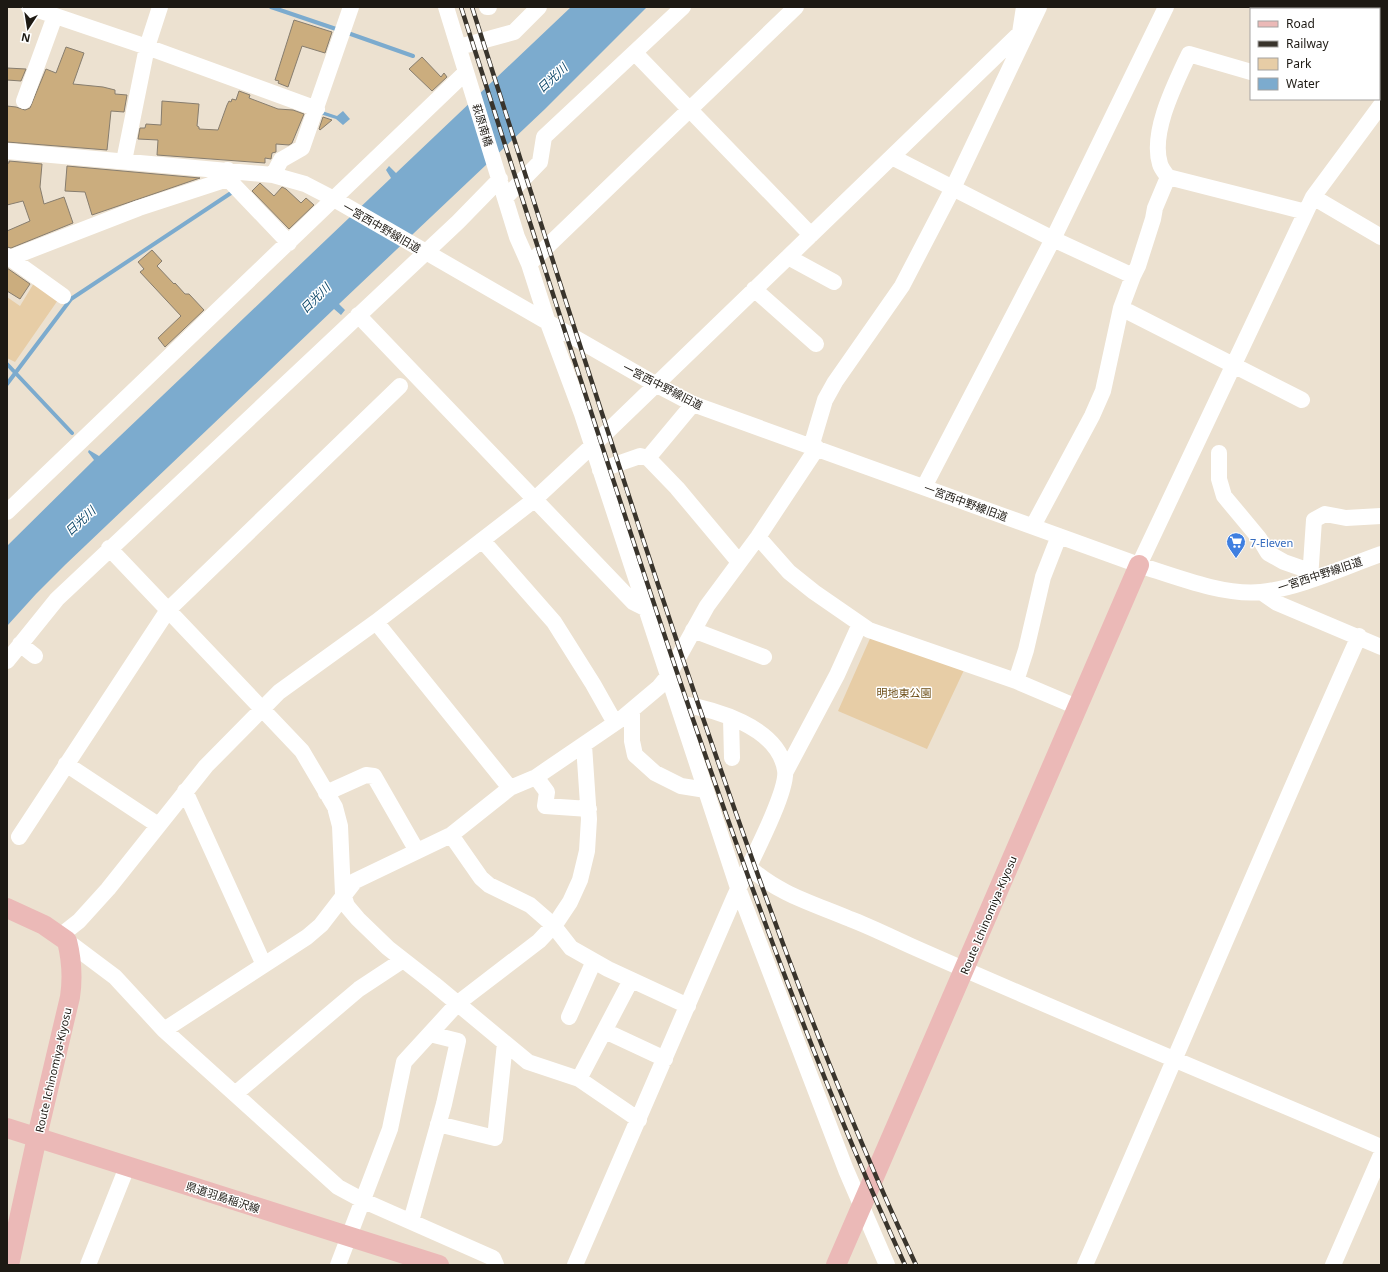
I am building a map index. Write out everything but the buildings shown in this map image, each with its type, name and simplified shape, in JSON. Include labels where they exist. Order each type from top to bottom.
[{"type":"main road","name":"Route Ichinomiya-Kiyosu","points":[[836,1265],[1139,565]]},
{"type":"main road","points":[[7,908],[44,925],[63,938]]},
{"type":"main road","name":"Route Ichinomiya-Kiyosu","points":[[9,1265],[36,1138],[70,997],[73,976],[72,961],[63,938]]},
{"type":"main road","name":"県道羽島稲沢線","points":[[7,1128],[440,1265]]},
{"type":"street","points":[[29,7],[147,47],[317,109]]},
{"type":"street","points":[[124,161],[147,47],[160,7]]},
{"type":"street","points":[[273,175],[281,160],[302,148],[317,109],[350,7]]},
{"type":"street","name":"萩原南橋","points":[[446,7],[517,237],[529,264],[548,323],[582,414],[738,888],[843,1163],[887,1265]]},
{"type":"street","points":[[459,47],[514,32],[539,7]]},
{"type":"street","points":[[505,198],[540,162],[544,137],[683,7]]},
{"type":"street","points":[[529,264],[796,7]]},
{"type":"street","points":[[496,1265],[494,1258],[364,1201],[338,1187],[164,1030],[115,977],[63,938],[108,889],[206,766],[279,692],[376,622],[534,500],[1022,34],[1024,7]]},
{"type":"street","points":[[164,1030],[307,937],[321,925],[343,894],[355,881],[451,835],[510,788],[536,777],[584,745],[632,710],[659,687],[668,676],[707,606],[758,537],[814,448],[825,400],[835,382],[902,286],[953,188],[1022,34],[1039,7]]},
{"type":"street","points":[[924,487],[1053,239],[1166,7]]},
{"type":"street","points":[[24,101],[55,16]]},
{"type":"street","points":[[635,53],[811,235]]},
{"type":"street","points":[[1250,72],[1189,54],[1174,88],[1161,127],[1158,148],[1160,165],[1168,177],[1306,212]]},
{"type":"street","points":[[7,512],[466,72]]},
{"type":"street","points":[[1139,565],[1313,197],[1381,105]]},
{"type":"street","name":"一宮西中野線旧道","points":[[7,151],[124,161],[228,174],[273,175],[305,184],[334,199],[655,384],[693,404],[1139,565],[1194,583],[1236,591],[1261,592],[1310,579],[1381,554]]},
{"type":"street","points":[[892,157],[1053,239],[1133,276]]},
{"type":"street","points":[[9,257],[228,174],[289,243]]},
{"type":"street","points":[[1032,526],[1092,416],[1102,391],[1121,308],[1138,266],[1155,208],[1168,177]]},
{"type":"street","points":[[7,661],[57,598],[458,222],[500,179]]},
{"type":"street","points":[[1313,197],[1381,237]]},
{"type":"street","points":[[9,257],[63,296]]},
{"type":"street","points":[[788,257],[834,282]]},
{"type":"street","points":[[754,289],[816,344]]},
{"type":"street","points":[[1121,308],[1302,400]]},
{"type":"street","points":[[358,315],[633,602],[645,608]]},
{"type":"street","points":[[19,837],[168,610],[400,386]]},
{"type":"street","points":[[648,458],[693,404]]},
{"type":"street","points":[[1219,453],[1219,479],[1224,496],[1259,538],[1268,553],[1284,562],[1304,569],[1310,579]]},
{"type":"street","points":[[600,470],[640,456],[648,458],[677,488],[739,562]]},
{"type":"street","points":[[1310,579],[1314,520],[1324,514],[1346,518],[1381,516]]},
{"type":"street","points":[[1016,681],[1026,650],[1043,577],[1059,536]]},
{"type":"street","points":[[758,537],[788,572],[869,630],[1016,681],[1077,707]]},
{"type":"street","points":[[482,540],[554,622],[593,684],[615,723]]},
{"type":"street","points":[[109,548],[302,751],[335,807],[340,826],[343,894],[348,906],[358,919],[388,948],[528,1062],[580,1079],[639,1120]]},
{"type":"street","points":[[1261,592],[1277,603],[1381,646]]},
{"type":"street","points":[[376,622],[510,788]]},
{"type":"street","points":[[575,1265],[639,1120],[738,888],[750,866],[776,808],[786,771],[837,675],[860,624]]},
{"type":"street","points":[[693,630],[764,657]]},
{"type":"street","points":[[1085,1265],[1176,1059],[1299,770],[1359,636]]},
{"type":"street","points":[[20,644],[35,656]]},
{"type":"street","points":[[677,703],[704,707],[742,721],[767,738],[782,758],[786,771]]},
{"type":"street","points":[[632,710],[632,741],[635,755],[655,773],[681,786],[706,790]]},
{"type":"street","points":[[731,718],[732,758]]},
{"type":"street","points":[[338,1265],[364,1201],[390,1129],[404,1062],[458,1004],[539,941],[554,925],[570,902],[580,880],[587,851],[589,809],[584,745]]},
{"type":"street","points":[[66,764],[158,825]]},
{"type":"street","points":[[326,793],[366,775],[374,776],[417,851]]},
{"type":"street","points":[[536,777],[547,792],[545,806],[589,809]]},
{"type":"street","points":[[186,791],[264,965]]},
{"type":"street","points":[[451,835],[482,878],[489,885],[530,905],[554,925],[571,948],[631,980],[688,1006]]},
{"type":"street","points":[[750,866],[758,875],[788,894],[850,919],[1108,1032],[1176,1059],[1381,1147]]},
{"type":"street","points":[[236,1094],[359,989],[403,960]]},
{"type":"street","points":[[569,1017],[594,961]]},
{"type":"street","points":[[580,1079],[631,980]]},
{"type":"street","points":[[605,1030],[665,1059]]},
{"type":"street","points":[[411,1221],[438,1124],[458,1040],[430,1034]]},
{"type":"street","points":[[438,1124],[495,1138],[505,1043]]},
{"type":"street","points":[[1333,1265],[1381,1155]]},
{"type":"street","points":[[88,1265],[127,1167]]},
{"type":"green space","points":[[34,283],[58,300],[15,362],[7,358],[7,297],[20,306]]},
{"type":"green space","name":"明地東公園","points":[[872,634],[965,668],[927,749],[838,711]]},
{"type":"water","name":"日光川","points":[[571,7],[647,7],[545,109],[339,304],[345,310],[341,315],[334,309],[65,565],[7,626],[7,546],[94,460],[88,452],[89,450],[99,456],[391,178],[386,170],[389,166],[396,173]]},
{"type":"water","points":[[319,110],[337,116],[343,111],[350,119],[343,125],[336,119],[317,113]]},
{"type":"waterway","points":[[271,7],[339,30]]},
{"type":"waterway","points":[[345,32],[413,56]]},
{"type":"waterway","points":[[7,384],[71,299],[234,191]]},
{"type":"waterway","points":[[7,364],[72,433]]},
{"type":"railway","points":[[461,7],[626,520],[733,835],[814,1052],[873,1195],[905,1265]]},
{"type":"railway","points":[[472,7],[635,515],[742,831],[768,904],[824,1050],[853,1122],[916,1265]]},
{"type":"place","name":"7-Eleven","points":[[1236,559]]}]
